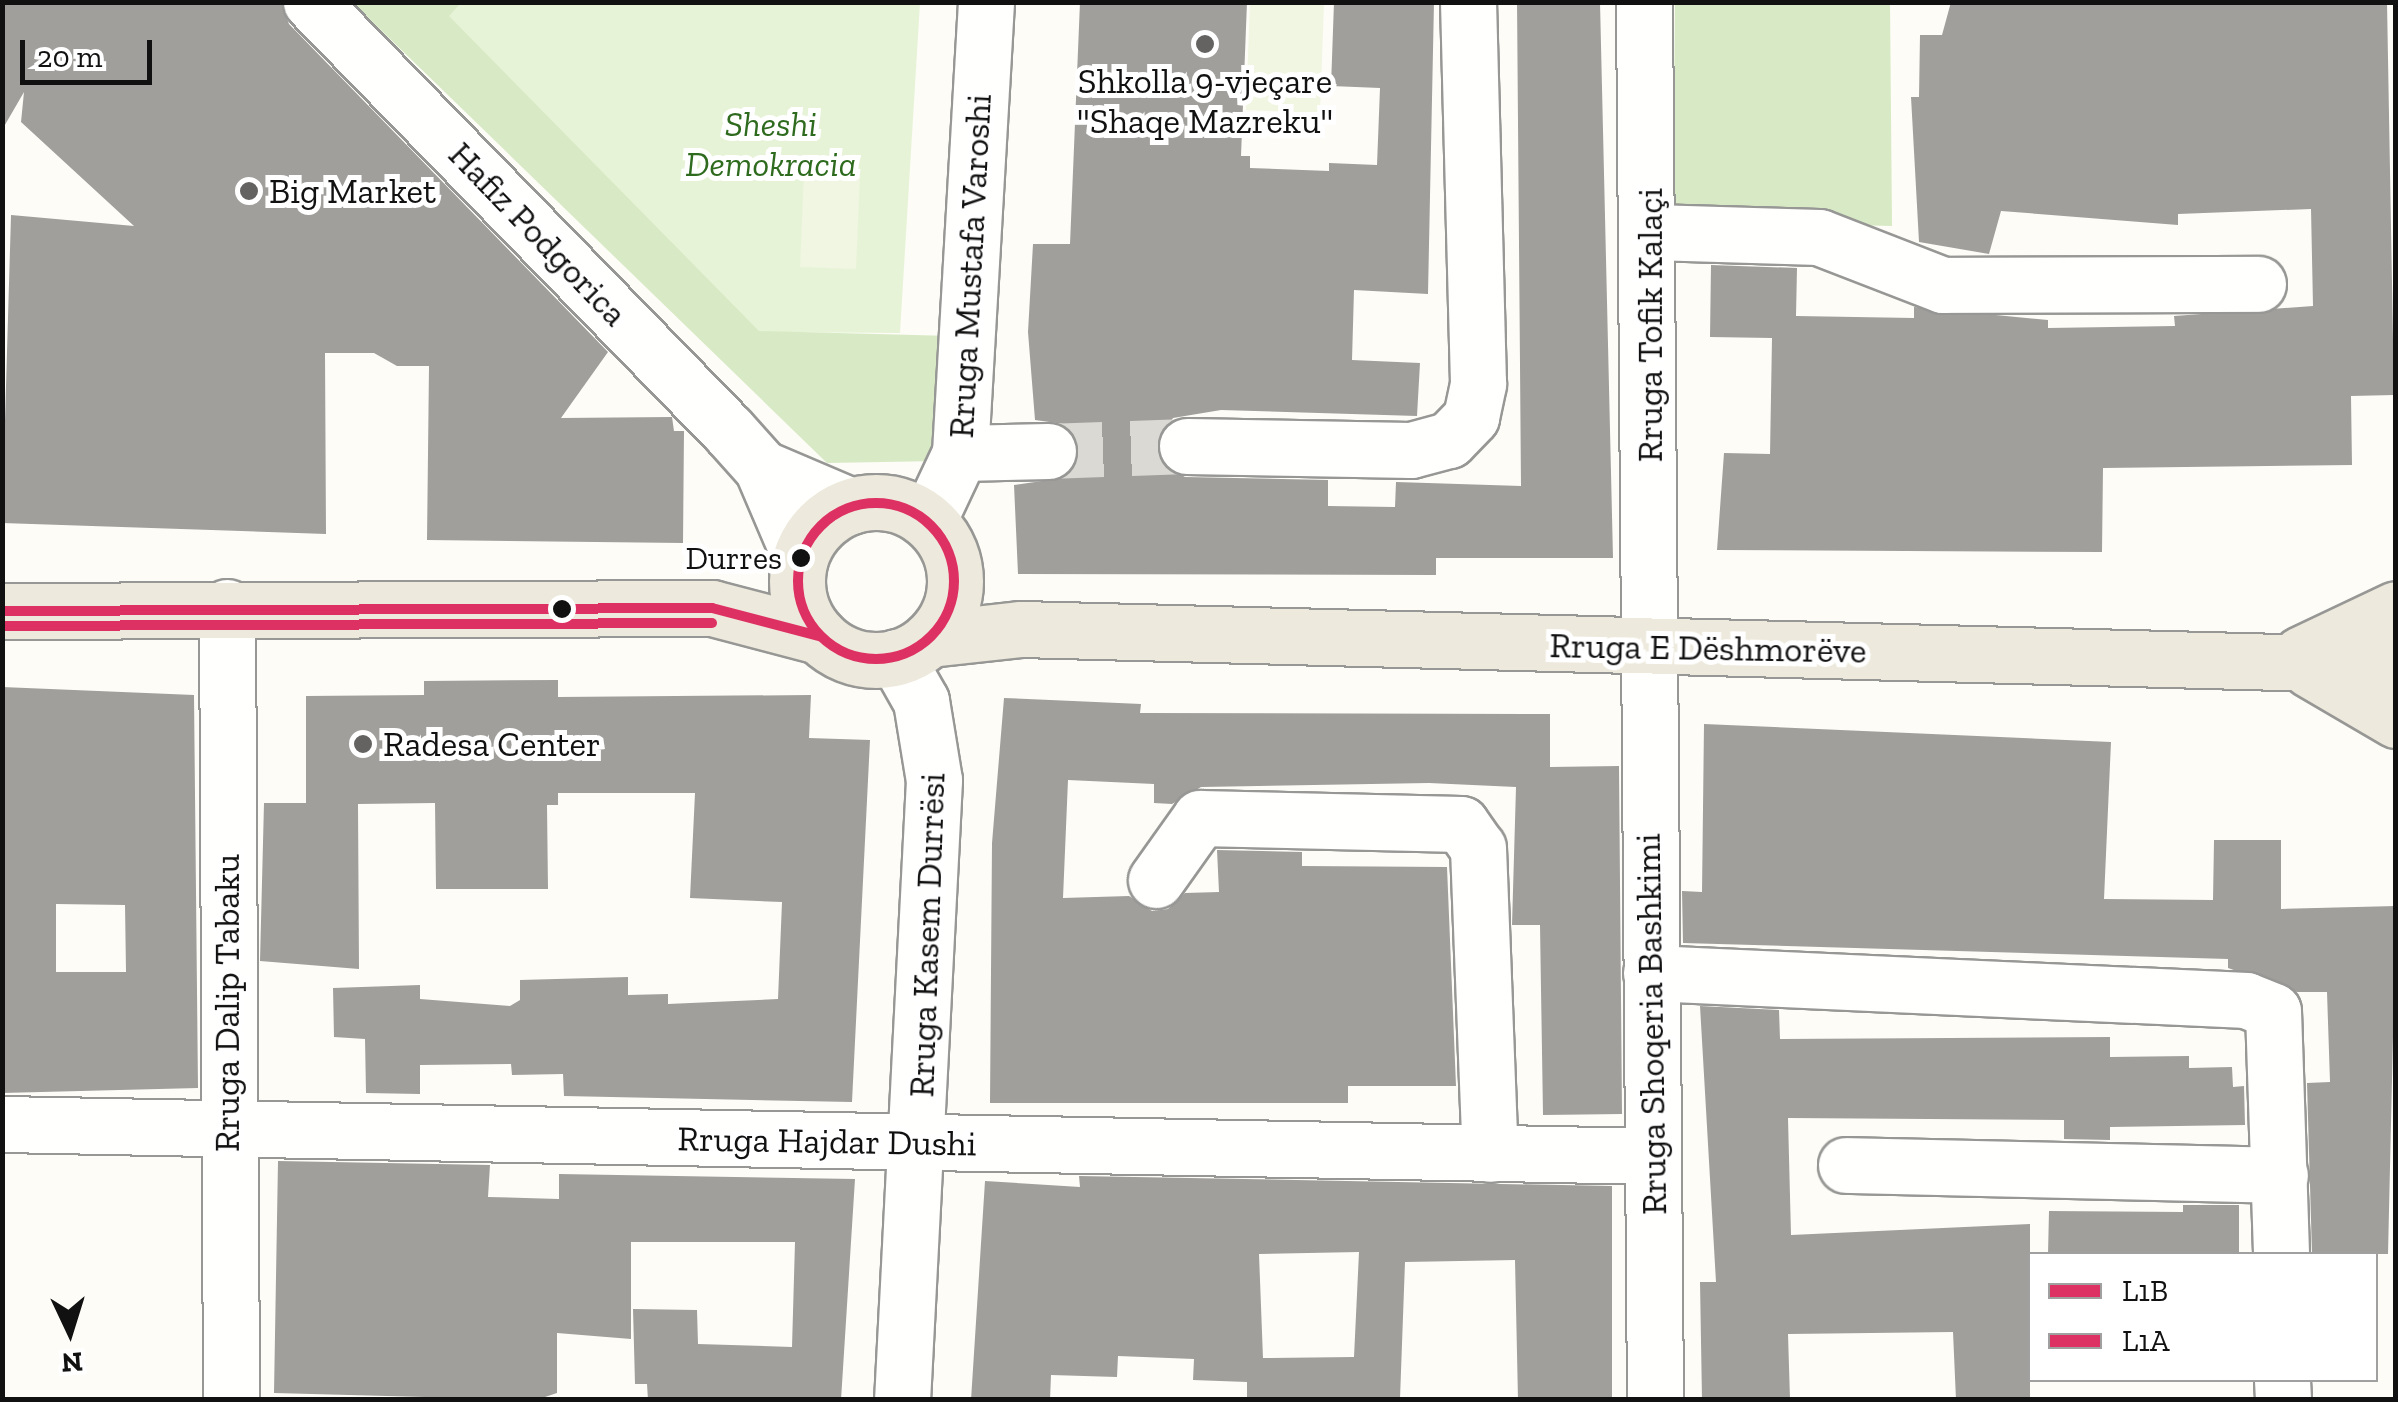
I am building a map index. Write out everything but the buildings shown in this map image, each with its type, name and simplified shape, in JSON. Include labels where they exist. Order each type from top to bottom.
[{"type":"main road","points":[[712,608],[798,565],[828,517],[850,506],[878,502],[940,540],[1021,629]]},
{"type":"main road","points":[[2,611],[712,608],[819,636],[868,660],[913,648],[955,588],[940,540]]},
{"type":"main road","points":[[798,565],[819,636]]},
{"type":"main road","points":[[2288,659],[2396,609]]},
{"type":"main road","name":"Rruga E Dëshmorëve","points":[[913,648],[1021,629],[1648,648],[2288,659],[2396,665]]},
{"type":"main road","points":[[2288,659],[2396,720]]},
{"type":"street","name":"Hafiz Podgorica","points":[[311,2],[762,468],[850,506]]},
{"type":"street","name":"Rruga Mustafa Varoshi","points":[[940,540],[960,454],[986,2]]},
{"type":"street","points":[[1187,446],[1411,450],[1449,440],[1471,417],[1478,383],[1468,2]]},
{"type":"street","name":"Rruga Tofik Kalaçi","points":[[1644,2],[1652,232],[1648,648]]},
{"type":"street","points":[[1652,232],[1819,238],[1943,285],[2258,284]]},
{"type":"street","points":[[960,454],[1048,451]]},
{"type":"street","name":"Hafiz Podgorica","points":[[762,468],[798,565]]},
{"type":"street","name":"Rruga Dalip Tabaku","points":[[227,608],[230,1400]]},
{"type":"street","name":"Rruga Kasem Durrësi","points":[[902,1400],[919,1145],[933,743],[913,648]]},
{"type":"street","name":"Rruga Shoqeria Bashkimi","points":[[1648,648],[1654,1400]]},
{"type":"street","points":[[1156,880],[1200,818],[1462,824],[1478,848],[1490,1154]]},
{"type":"street","points":[[1651,973],[2246,1000],[2273,1011],[2281,1252]]},
{"type":"street","name":"Rruga Hajdar Dushi","points":[[2,1124],[919,1145],[1652,1156]]},
{"type":"street","points":[[1846,1165],[2280,1175]]},
{"type":"green space","name":"Sheshi Demokracia","points":[[461,2],[920,3],[900,333],[759,332],[448,16]]},
{"type":"green space","points":[[353,3],[461,3],[449,16],[759,331],[952,336],[939,461],[827,463]]},
{"type":"green space","points":[[1250,3],[1324,3],[1320,113],[1246,110]]},
{"type":"green space","points":[[1675,3],[1890,3],[1892,226],[1673,221]]},
{"type":"green space","points":[[804,173],[860,175],[856,269],[800,267]]},
{"type":"tunnel","points":[[1048,451],[1187,446]]},
{"type":"transit line","name":"L1B","points":[[876,503],[906,509],[931,526],[948,551],[954,581],[948,611],[931,636],[906,653],[876,659],[846,653],[821,636],[804,611],[798,581],[804,551],[821,526],[846,509],[876,503]]},
{"type":"transit line","name":"L1B","points":[[2,611],[712,608],[819,636]]},
{"type":"transit line","name":"L1A","points":[[2,626],[712,623]]},
{"type":"place","name":"Shkolla 9-vjeçare \"Shaqe Mazreku\"","points":[[1205,44]]},
{"type":"place","name":"Big Market","points":[[249,191]]},
{"type":"place","name":"Durres","points":[[801,558]]},
{"type":"place","name":"Radesa Center","points":[[363,744]]}]
